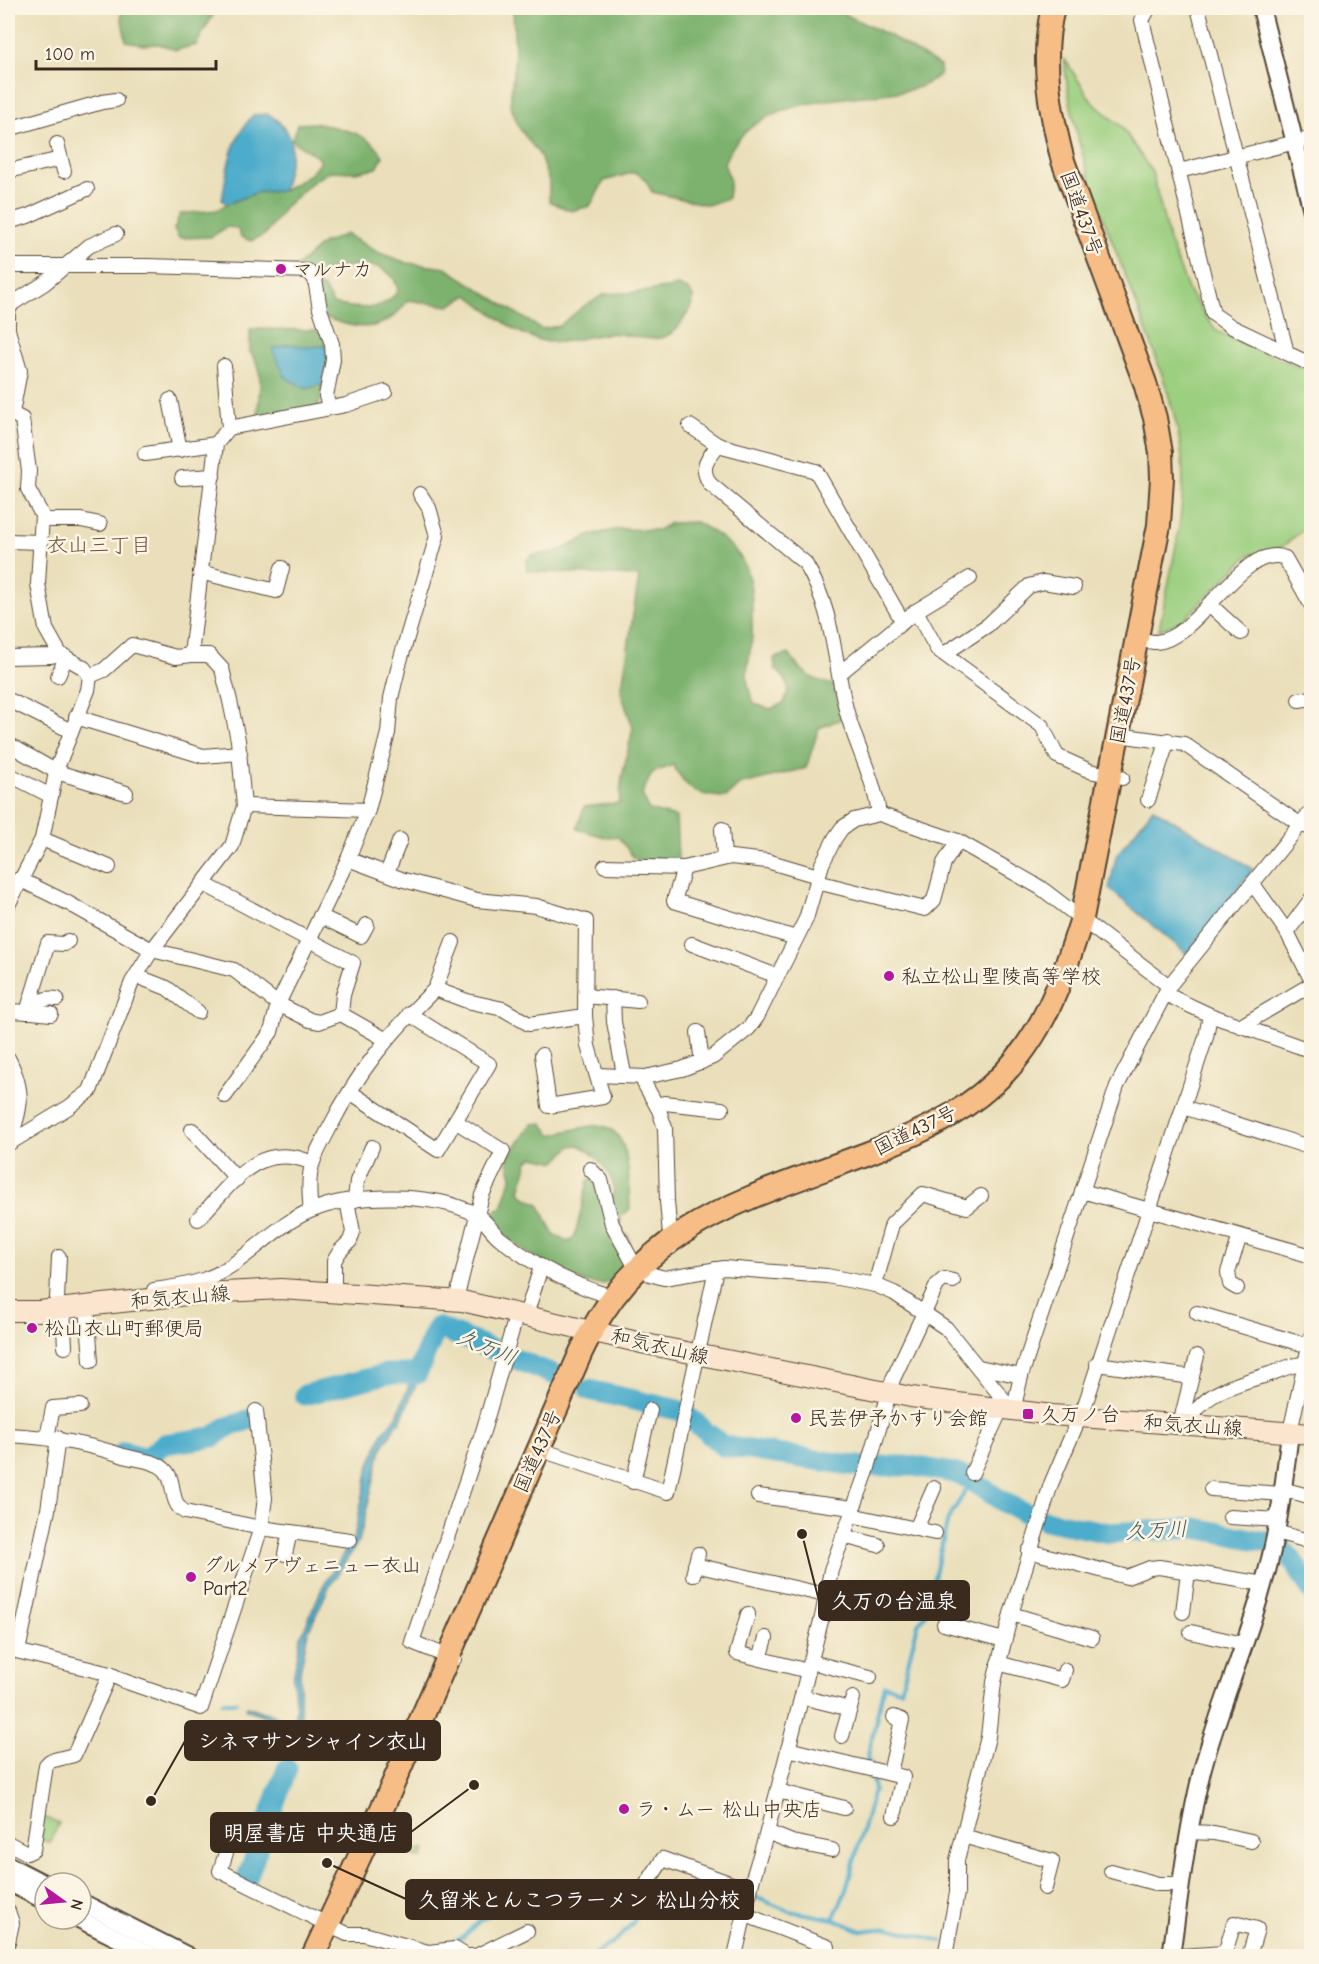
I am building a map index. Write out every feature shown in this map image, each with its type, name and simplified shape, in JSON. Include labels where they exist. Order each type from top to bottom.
[{"type":"highway","name":"国道437号","points":[[1053,8],[1047,45],[1047,70],[1054,129],[1063,161],[1145,383],[1155,418],[1161,453],[1159,525],[1143,640]]},
{"type":"highway","name":"国道437号","points":[[328,1956],[334,1928],[613,1297],[671,1247],[742,1213],[907,1150],[947,1132],[978,1112],[1003,1091],[1028,1063],[1057,1022],[1076,977],[1143,640],[1171,526],[1174,478],[1167,415],[1156,379],[1074,158],[1066,127],[1061,98],[1058,46],[1065,8]]},
{"type":"highway","name":"国道437号","points":[[597,1332],[618,1310],[644,1272]]},
{"type":"highway","name":"国道437号","points":[[313,1956],[334,1928]]},
{"type":"main road","name":"和気衣山線","points":[[12,1311],[60,1304],[87,1306],[281,1289],[456,1300],[888,1394],[1080,1417],[1311,1434]]},
{"type":"street","points":[[1149,8],[1143,13],[1142,20],[1214,314],[1232,327],[1311,365]]},
{"type":"street","points":[[1198,8],[1287,353]]},
{"type":"street","points":[[1260,8],[1311,212]]},
{"type":"street","points":[[8,129],[116,100]]},
{"type":"street","points":[[1179,171],[1311,138]]},
{"type":"street","points":[[8,171],[63,165],[57,144]]},
{"type":"street","points":[[8,222],[28,216],[87,189]]},
{"type":"street","points":[[8,904],[42,839],[57,772],[88,690],[90,676],[84,668],[63,656],[46,629],[41,610],[38,574],[43,520],[28,489],[24,425],[22,419],[10,412],[20,371],[8,330],[8,310],[13,303],[45,283],[89,246],[117,234]]},
{"type":"street","points":[[8,266],[159,266],[308,271],[315,279],[320,309],[332,344],[333,360],[326,396],[329,407]]},
{"type":"street","points":[[224,366],[229,428]]},
{"type":"street","points":[[191,655],[216,444],[229,428],[346,405],[385,392]]},
{"type":"street","points":[[170,400],[180,450]]},
{"type":"street","points":[[690,426],[718,445],[816,471],[903,622]]},
{"type":"street","points":[[145,454],[216,444]]},
{"type":"street","points":[[718,445],[704,466],[704,475],[710,484],[756,525],[805,563],[825,604],[847,710],[877,798],[879,814]]},
{"type":"street","points":[[182,478],[213,476]]},
{"type":"street","points":[[225,1096],[271,1032],[278,1004],[348,859],[368,810],[388,733],[391,698],[400,661],[437,536],[429,508],[420,494]]},
{"type":"street","points":[[43,520],[81,520],[100,524]]},
{"type":"street","points":[[8,541],[41,542]]},
{"type":"street","points":[[1143,640],[1162,640],[1184,629],[1252,562],[1281,556],[1285,558],[1311,606]]},
{"type":"street","points":[[200,572],[276,591],[282,568]]},
{"type":"street","points":[[840,673],[916,610],[970,578]]},
{"type":"street","points":[[944,654],[988,625],[1029,586],[1043,582],[1074,587]]},
{"type":"street","points":[[1209,604],[1241,633]]},
{"type":"street","points":[[916,610],[937,649],[1042,726],[1057,756],[1079,767],[1116,777]]},
{"type":"street","points":[[8,1144],[69,1107],[90,1091],[121,1007],[136,976],[152,950],[232,846],[243,806],[240,753],[222,669],[209,655],[176,657],[132,645],[104,670],[90,676]]},
{"type":"street","points":[[8,657],[63,656]]},
{"type":"street","points":[[58,676],[63,656]]},
{"type":"street","points":[[11,700],[71,731]]},
{"type":"street","points":[[76,717],[203,756],[240,753]]},
{"type":"street","points":[[1124,737],[1168,740],[1184,744],[1306,826]]},
{"type":"street","points":[[1148,800],[1168,740]]},
{"type":"street","points":[[8,744],[57,772],[126,793]]},
{"type":"street","points":[[8,774],[51,796]]},
{"type":"street","points":[[243,806],[368,810]]},
{"type":"street","points":[[972,1473],[1007,1410],[1021,1376],[1117,1086],[1167,990],[1253,884],[1306,826],[1311,810]]},
{"type":"street","points":[[597,1075],[624,1074],[645,1077],[702,1062],[749,1028],[758,1017],[806,919],[818,879],[842,828],[854,819],[879,814],[958,841],[1041,888],[1087,921],[1167,990],[1210,1015],[1311,1051]]},
{"type":"street","points":[[722,829],[724,857]]},
{"type":"street","points":[[42,839],[109,867]]},
{"type":"street","points":[[387,873],[400,840]]},
{"type":"street","points":[[605,866],[684,868],[724,857],[767,861],[818,879],[925,909],[934,900],[946,858],[958,841]]},
{"type":"street","points":[[348,859],[477,900],[536,906],[586,921],[585,1016],[588,1046],[603,1097],[549,1106],[542,1055]]},
{"type":"street","points":[[684,868],[674,901],[796,938]]},
{"type":"street","points":[[20,879],[152,950],[226,966],[278,1004],[319,1022],[341,1014],[385,1039]]},
{"type":"street","points":[[204,884],[353,963],[343,994],[341,1014]]},
{"type":"street","points":[[1241,1026],[1311,983],[1287,932],[1253,884]]},
{"type":"street","points":[[1287,932],[1311,898]]},
{"type":"street","points":[[320,916],[362,936],[367,925]]},
{"type":"street","points":[[29,1012],[48,943],[64,944],[68,941]]},
{"type":"street","points":[[311,1210],[312,1163],[363,1069],[385,1039],[435,989],[453,942]]},
{"type":"street","points":[[692,944],[777,976]]},
{"type":"street","points":[[1303,964],[1311,952]]},
{"type":"street","points":[[136,976],[167,988],[198,1012]]},
{"type":"street","points":[[435,989],[467,1001],[503,1009],[529,1024],[585,1016]]},
{"type":"street","points":[[585,996],[638,1001]]},
{"type":"street","points":[[613,998],[614,1022],[624,1074]]},
{"type":"street","points":[[29,1012],[41,1000],[57,999]]},
{"type":"street","points":[[8,1011],[51,1014]]},
{"type":"street","points":[[350,1092],[438,1150],[489,1064],[409,1014]]},
{"type":"street","points":[[945,1956],[957,1893],[957,1860],[988,1737],[998,1663],[1011,1614],[1060,1458],[1080,1417],[1149,1210],[1206,1037],[1210,1015]]},
{"type":"street","points":[[698,1032],[702,1062]]},
{"type":"street","points":[[8,1058],[21,1087],[21,1101],[8,1144]]},
{"type":"street","points":[[645,1077],[644,1083],[657,1106],[664,1128],[666,1201],[671,1247]]},
{"type":"street","points":[[657,1106],[664,1103],[722,1109]]},
{"type":"street","points":[[1183,1107],[1311,1148]]},
{"type":"street","points":[[455,1121],[503,1151],[489,1178],[476,1214],[456,1300]]},
{"type":"street","points":[[192,1130],[237,1179]]},
{"type":"street","points":[[334,1292],[334,1261],[352,1235],[351,1200],[372,1147]]},
{"type":"street","points":[[198,1219],[237,1179],[259,1161],[284,1154],[312,1163]]},
{"type":"street","points":[[590,1169],[601,1180],[612,1224],[644,1272],[664,1278],[716,1269],[827,1276],[875,1285],[894,1293],[946,1328],[979,1367],[1007,1410]]},
{"type":"street","points":[[1082,1191],[1311,1256]]},
{"type":"street","points":[[875,1285],[892,1224],[923,1194],[967,1208],[981,1196]]},
{"type":"street","points":[[60,1304],[162,1289],[204,1279],[243,1256],[283,1224],[311,1210],[351,1200],[426,1200],[476,1214],[498,1237],[541,1267],[584,1288],[613,1297]]},
{"type":"street","points":[[1237,1288],[1230,1284],[1228,1272],[1240,1236]]},
{"type":"street","points":[[59,1257],[60,1304],[65,1347]]},
{"type":"street","points":[[452,1658],[412,1642],[484,1428],[505,1354],[541,1267]]},
{"type":"street","points":[[543,1451],[668,1492],[716,1269]]},
{"type":"street","points":[[735,1956],[746,1916],[749,1890],[778,1791],[822,1617],[825,1595],[870,1460],[888,1394],[923,1311],[937,1285],[944,1279],[953,1281]]},
{"type":"street","points":[[87,1306],[91,1360]]},
{"type":"street","points":[[1171,1956],[1189,1832],[1217,1718],[1264,1584],[1277,1526],[1290,1432],[1308,1364],[1310,1339],[1197,1313]]},
{"type":"street","points":[[1184,1425],[1197,1356]]},
{"type":"street","points":[[1097,1364],[1192,1377]]},
{"type":"street","points":[[1184,1425],[1195,1412],[1219,1392],[1308,1364]]},
{"type":"street","points":[[979,1367],[1021,1376]]},
{"type":"street","points":[[80,1406],[54,1408],[48,1510],[13,1650],[110,1674],[201,1708],[261,1528],[266,1498],[256,1411]]},
{"type":"street","points":[[633,1482],[652,1427],[650,1410]]},
{"type":"street","points":[[8,1435],[53,1438],[107,1449],[160,1466],[169,1475],[176,1504],[183,1511],[261,1528],[350,1540]]},
{"type":"street","points":[[916,1529],[934,1488]]},
{"type":"street","points":[[1211,1489],[1282,1491],[1311,1497]]},
{"type":"street","points":[[759,1496],[852,1511],[935,1533]]},
{"type":"street","points":[[1230,1517],[1277,1526],[1311,1542]]},
{"type":"street","points":[[285,1554],[290,1532]]},
{"type":"street","points":[[843,1536],[878,1545]]},
{"type":"street","points":[[1029,1551],[1127,1577],[1150,1568],[1264,1584]]},
{"type":"street","points":[[696,1565],[776,1589],[825,1595]]},
{"type":"street","points":[[1183,1612],[1188,1572]]},
{"type":"street","points":[[1011,1614],[1083,1640]]},
{"type":"street","points":[[750,1617],[737,1653],[760,1659],[870,1677]]},
{"type":"street","points":[[944,1624],[1004,1640]]},
{"type":"street","points":[[1191,1632],[1243,1644]]},
{"type":"street","points":[[760,1659],[765,1638]]},
{"type":"street","points":[[998,1663],[1062,1680],[1065,1670]]},
{"type":"street","points":[[8,1843],[27,1852],[33,1850],[46,1765],[50,1761],[74,1755],[110,1674]]},
{"type":"street","points":[[802,1697],[851,1703],[842,1736]]},
{"type":"street","points":[[890,1773],[903,1719],[894,1717]]},
{"type":"street","points":[[788,1749],[903,1777],[904,1799],[894,1816]]},
{"type":"street","points":[[778,1791],[844,1808]]},
{"type":"street","points":[[767,1832],[792,1842],[832,1850]]},
{"type":"street","points":[[1189,1832],[1214,1833],[1251,1841]]},
{"type":"street","points":[[232,1835],[220,1871],[353,1936],[364,1934],[416,1950],[428,1952],[455,1949],[466,1956],[475,1956],[527,1931]]},
{"type":"street","points":[[963,1836],[1052,1861],[1045,1888]]},
{"type":"street","points":[[644,1888],[663,1859],[749,1890]]},
{"type":"street","points":[[8,1865],[33,1878]]},
{"type":"street","points":[[1120,1870],[1158,1884],[1181,1884]]},
{"type":"street","points":[[8,1882],[33,1895]]},
{"type":"street","points":[[93,1908],[188,1956]]},
{"type":"street","points":[[8,1911],[12,1923],[8,1942]]},
{"type":"street","points":[[746,1916],[828,1947]]},
{"type":"street","points":[[1180,1956],[1227,1954],[1234,1923],[1257,1929],[1250,1956]]},
{"type":"street","points":[[93,1926],[153,1956]]},
{"type":"green space","points":[[123,8],[217,8],[196,45],[176,50],[159,44],[143,45],[126,41],[121,15]]},
{"type":"green space","points":[[513,8],[832,8],[890,36],[940,66],[940,74],[917,88],[807,104],[766,118],[749,129],[735,144],[724,163],[730,181],[728,198],[708,205],[652,192],[645,179],[635,172],[604,181],[590,206],[571,211],[549,201],[549,181],[539,154],[520,129],[510,105],[515,54]]},
{"type":"green space","points":[[1064,58],[1092,102],[1122,127],[1152,172],[1169,240],[1189,292],[1216,331],[1311,372],[1311,523],[1281,548],[1249,555],[1182,621],[1159,630],[1180,524],[1183,480],[1180,442],[1162,373],[1106,226],[1084,160],[1068,93]]},
{"type":"green space","points":[[316,123],[354,133],[370,142],[383,156],[377,168],[355,172],[331,171],[315,180],[285,207],[266,234],[251,241],[241,237],[237,228],[227,227],[211,237],[179,238],[174,229],[180,214],[217,210],[258,192],[283,191],[310,174],[321,161],[292,140],[297,124]]},
{"type":"green space","points":[[346,234],[377,252],[407,263],[446,268],[541,329],[559,326],[584,306],[605,294],[642,292],[678,286],[690,291],[694,299],[674,331],[664,337],[649,339],[612,334],[561,342],[543,341],[516,330],[468,295],[449,306],[408,300],[388,320],[366,327],[354,326],[315,313],[309,298],[314,287],[323,287],[333,304],[369,308],[385,303],[398,291],[393,277],[383,269],[369,266],[337,268],[292,278],[291,271],[322,244]]},
{"type":"green space","points":[[250,329],[316,330],[322,334],[326,346],[308,347],[289,344],[323,384],[318,411],[258,422],[260,377],[259,369],[250,352]]},
{"type":"green space","points":[[696,522],[733,548],[746,569],[750,581],[752,642],[747,682],[755,704],[770,709],[784,703],[788,688],[783,677],[775,669],[774,658],[789,654],[808,675],[834,685],[841,719],[819,728],[806,768],[739,785],[726,797],[707,795],[694,790],[683,781],[673,765],[652,773],[642,794],[649,810],[676,817],[678,859],[667,863],[635,859],[618,837],[605,837],[577,829],[584,807],[619,803],[622,777],[633,728],[621,693],[639,576],[537,572],[527,570],[526,561],[532,555],[556,552],[594,534],[621,529],[658,530],[671,523]]},
{"type":"green space","points":[[542,1123],[551,1135],[584,1127],[602,1126],[612,1130],[624,1148],[627,1160],[630,1209],[621,1216],[621,1232],[628,1236],[629,1249],[624,1264],[608,1282],[589,1283],[558,1271],[526,1252],[492,1222],[496,1210],[502,1208],[512,1176],[507,1158],[532,1124]],"holes":[[[578,1145],[585,1148],[605,1168],[613,1185],[613,1193],[610,1200],[592,1178],[588,1181],[575,1236],[569,1242],[554,1235],[539,1204],[523,1196],[520,1191],[528,1161],[533,1157],[556,1162],[571,1146]]]},
{"type":"green space","points":[[43,1817],[59,1823],[50,1843],[40,1838]]},
{"type":"green space","points":[[396,1845],[410,1851],[425,1849],[422,1858],[395,1850]]},
{"type":"water","points":[[268,114],[279,122],[290,139],[291,157],[283,191],[258,192],[227,204],[222,200],[234,145],[253,115]]},
{"type":"water","points":[[289,344],[308,347],[326,346],[328,356],[323,384],[306,389],[286,378],[272,349]]},
{"type":"water","points":[[1153,808],[1253,869],[1187,954],[1109,889],[1116,856]]},
{"type":"water","points":[[413,1375],[420,1375],[400,1422],[395,1426],[381,1450],[359,1541],[329,1587],[308,1632],[300,1671],[300,1715],[294,1732],[290,1768],[278,1796],[274,1794],[287,1761],[291,1726],[246,1709],[247,1706],[293,1722],[296,1710],[293,1678],[301,1636],[323,1586],[354,1538],[369,1467],[383,1433],[397,1416]]},
{"type":"waterway","name":"久万川","points":[[305,1395],[386,1374],[417,1374],[437,1327],[555,1375]]},
{"type":"waterway","name":"久万川","points":[[589,1390],[678,1410]]},
{"type":"waterway","name":"久万川","points":[[687,1416],[702,1428]]},
{"type":"waterway","name":"久万川","points":[[124,1452],[146,1458],[164,1444],[213,1437],[225,1428],[251,1419]]},
{"type":"waterway","name":"久万川","points":[[710,1435],[723,1446],[864,1467]]},
{"type":"waterway","name":"久万川","points":[[871,1466],[913,1466],[954,1473],[968,1478],[1005,1503],[1032,1516]]},
{"type":"waterway","points":[[871,1764],[867,1760],[884,1685],[901,1690],[918,1624],[925,1615],[948,1519],[972,1481]]},
{"type":"waterway","name":"久万川","points":[[1045,1520],[1109,1533],[1196,1528],[1267,1542]]},
{"type":"waterway","name":"久万川","points":[[1280,1549],[1290,1557],[1312,1591]]},
{"type":"waterway","points":[[222,1702],[237,1702]]},
{"type":"waterway","points":[[247,1878],[287,1769]]},
{"type":"waterway","points":[[755,1897],[789,1911],[833,1919],[845,1893],[874,1790],[871,1772]]},
{"type":"waterway","points":[[446,1944],[463,1937],[480,1920],[539,1889],[590,1899],[624,1897],[642,1891]]},
{"type":"waterway","points":[[591,1956],[611,1944],[634,1921],[645,1901],[648,1889]]},
{"type":"waterway","points":[[833,1919],[862,1931],[888,1928],[942,1941]]},
{"type":"place","name":"マルナカ","points":[[281,269]]},
{"type":"place","name":"私立松山聖陵高等学校","points":[[889,976]]},
{"type":"place","name":"松山衣山町郵便局","points":[[32,1328]]},
{"type":"place","name":"久万ノ台","points":[[1028,1414]]},
{"type":"place","name":"民芸伊予かすり会館","points":[[796,1418]]},
{"type":"place","name":"久万の台温泉","points":[[802,1534]]},
{"type":"place","name":"グルメアヴェニュー衣山 Part2","points":[[191,1577]]},
{"type":"place","name":"明屋書店 中央通店","points":[[474,1785]]},
{"type":"place","name":"シネマサンシャイン衣山","points":[[151,1801]]},
{"type":"place","name":"ラ・ムー 松山中央店","points":[[624,1809]]},
{"type":"place","name":"久留米とんこつラーメン 松山分校","points":[[327,1863]]},
{"type":"district","name":"衣山三丁目","points":[[99,545]]}]
